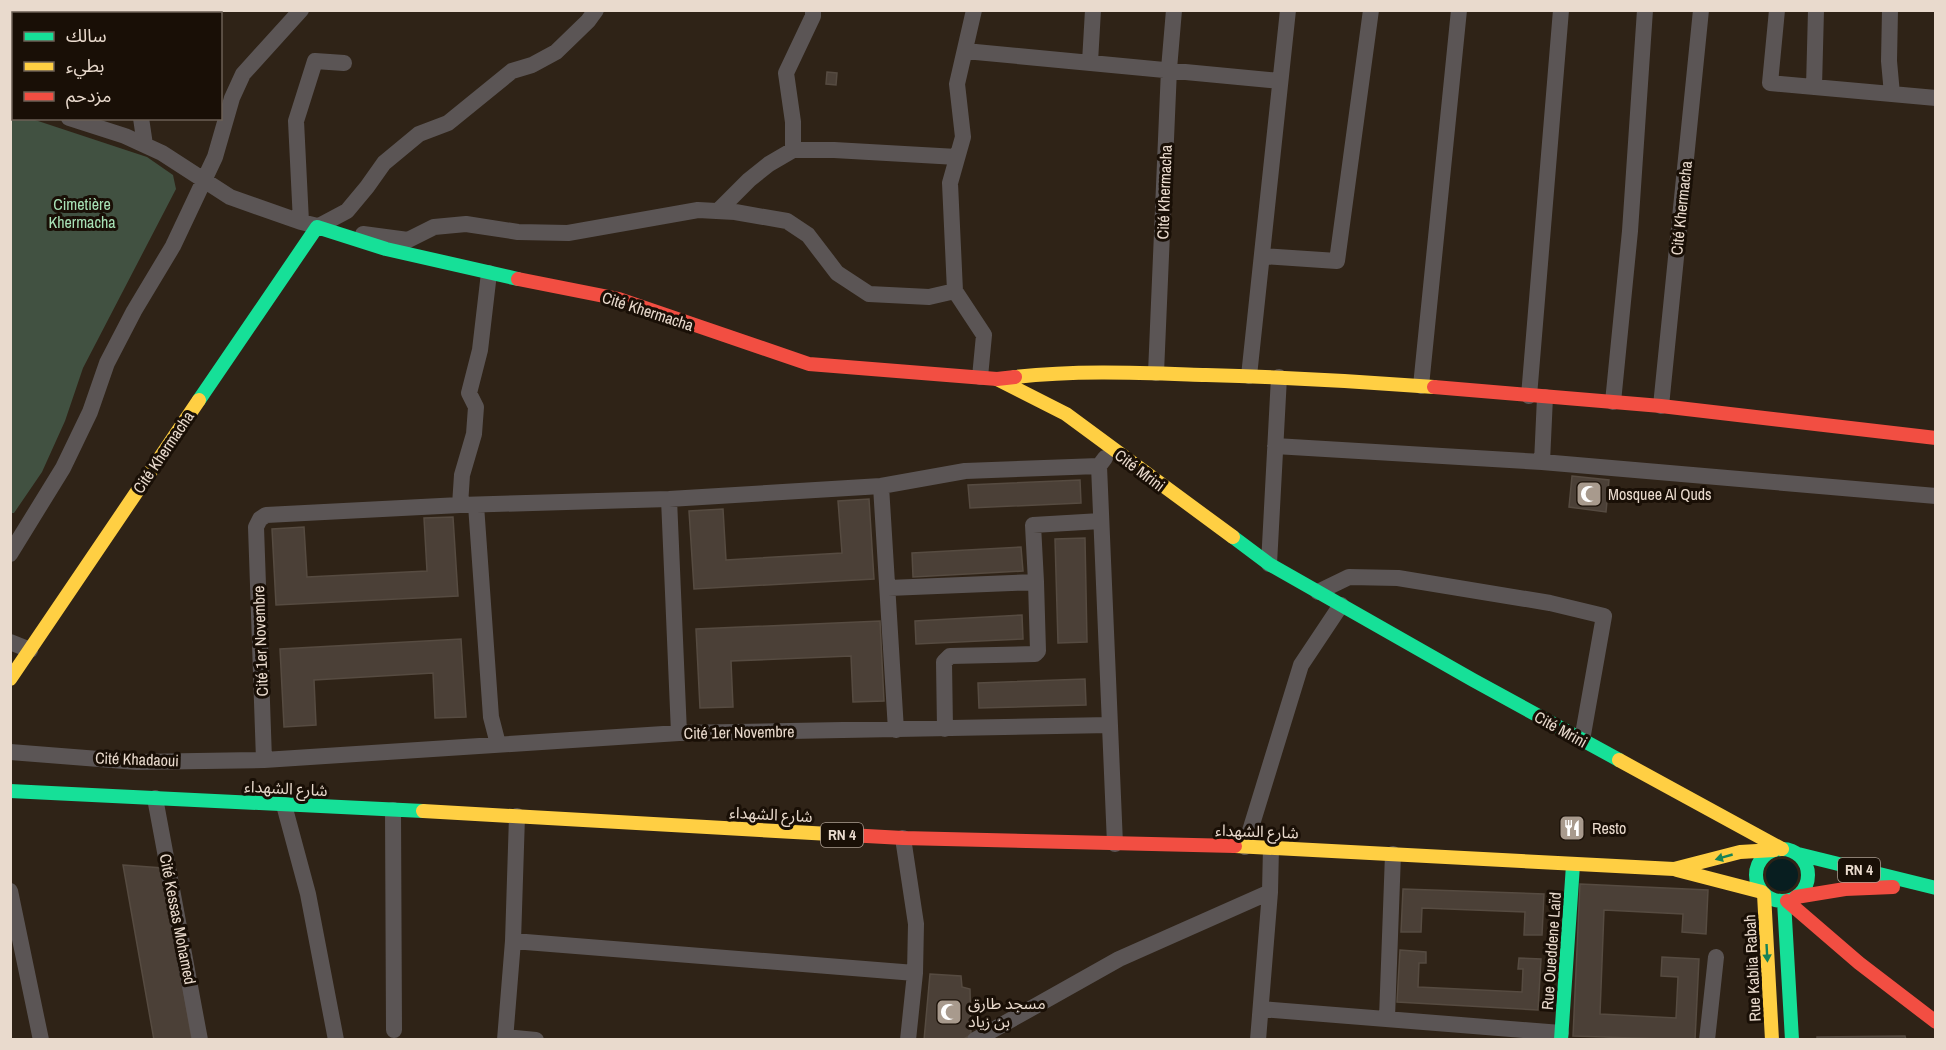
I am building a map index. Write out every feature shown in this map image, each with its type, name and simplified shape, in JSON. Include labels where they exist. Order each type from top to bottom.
[{"type":"street","points":[[10,554],[63,468],[90,412],[107,363],[134,311],[173,246],[215,157],[232,98],[243,74],[301,10]]},
{"type":"street","name":"Cité Khermacha","points":[[10,679],[309,224],[347,211],[384,163],[419,134],[448,123],[512,71],[556,52],[596,10]]},
{"type":"street","points":[[793,150],[793,122],[786,73],[813,16],[813,10]]},
{"type":"street","points":[[974,10],[957,84],[963,137],[950,183],[955,291],[984,335],[989,378]]},
{"type":"street","points":[[1090,62],[1093,10]]},
{"type":"street","name":"Cité Khermacha","points":[[1156,373],[1173,10]]},
{"type":"street","points":[[1249,376],[1287,10]]},
{"type":"street","points":[[1262,256],[1337,261],[1371,10]]},
{"type":"street","points":[[1421,387],[1459,10]]},
{"type":"street","points":[[1542,462],[1537,396],[1561,10]]},
{"type":"street","points":[[1613,402],[1630,231],[1645,10]]},
{"type":"street","name":"Cité Khermacha","points":[[1661,406],[1701,10]]},
{"type":"street","points":[[1777,10],[1770,83],[1935,98]]},
{"type":"street","points":[[1814,87],[1816,10]]},
{"type":"street","points":[[1890,10],[1889,61],[1892,94]]},
{"type":"street","points":[[965,51],[1280,81]]},
{"type":"street","points":[[309,224],[296,121],[315,61],[344,63]]},
{"type":"street","points":[[75,120],[125,136],[162,153],[230,197],[309,224],[408,240],[434,227],[466,224],[518,232],[568,233],[698,210],[735,212],[787,221],[808,235],[837,273],[868,294],[929,297],[955,291]]},
{"type":"street","points":[[141,120],[144,145]]},
{"type":"street","points":[[718,211],[749,180],[769,164],[793,150],[957,157]]},
{"type":"street","name":"Cité Khermacha","points":[[309,224],[386,249],[489,273],[619,298],[809,364],[989,378],[1063,372],[1279,377],[1661,406],[1935,438]]},
{"type":"street","points":[[489,273],[480,350],[469,393],[476,407],[474,434],[462,475],[468,505],[491,717],[498,744]]},
{"type":"street","points":[[1269,564],[1279,377]]},
{"type":"street","name":"Cité Mrini","points":[[989,378],[1066,414],[1269,564],[1778,849]]},
{"type":"street","points":[[1275,446],[1542,462],[1935,496]]},
{"type":"street","points":[[1113,449],[1099,466],[1115,844]]},
{"type":"street","name":"Cité 1er Novembre","points":[[1099,466],[965,471],[881,486],[669,499],[468,505],[266,515],[260,519],[256,527],[264,760],[679,733],[1110,725]]},
{"type":"street","points":[[881,486],[896,730]]},
{"type":"street","points":[[669,499],[679,733]]},
{"type":"street","points":[[945,729],[944,662],[946,658],[1035,654],[1038,651],[1033,525],[1035,523],[1101,521]]},
{"type":"street","points":[[1318,592],[1349,577],[1398,579],[1550,603],[1604,616],[1582,740]]},
{"type":"street","points":[[888,588],[1036,582]]},
{"type":"street","points":[[1245,847],[1300,665],[1341,605]]},
{"type":"street","points":[[10,642],[30,650]]},
{"type":"street","name":"Cité Khadaoui","points":[[10,752],[137,762],[264,760]]},
{"type":"street","name":"شارع الشهداء","points":[[10,791],[903,838],[1271,847],[1674,869]]},
{"type":"street","name":"Cité Kessas Mohamed","points":[[155,798],[200,1040]]},
{"type":"street","points":[[284,805],[308,894],[336,1040]]},
{"type":"street","points":[[393,810],[394,1030]]},
{"type":"street","points":[[517,816],[513,941],[506,1038],[536,1040]]},
{"type":"street","points":[[903,838],[915,924],[915,973],[908,1040]]},
{"type":"street","points":[[1258,1040],[1270,892],[1271,847]]},
{"type":"street","points":[[1778,849],[1798,854],[1807,868],[1808,876],[1802,891],[1789,900],[1771,899],[1758,886],[1756,872],[1761,858],[1778,849]]},
{"type":"street","name":"RN 4","points":[[1674,869],[1740,852],[1778,849]]},
{"type":"street","name":"RN 4","points":[[1798,854],[1935,888]]},
{"type":"street","points":[[1387,1018],[1393,855]]},
{"type":"street","name":"Rue Oueddene Laïd","points":[[1561,1036],[1573,865]]},
{"type":"street","points":[[1674,869],[1763,893]]},
{"type":"street","name":"RN 4","points":[[1789,900],[1845,890],[1920,885]]},
{"type":"street","points":[[10,891],[41,1040]]},
{"type":"street","points":[[975,1040],[1119,958],[1270,892]]},
{"type":"street","name":"Rue Kablia Rabah","points":[[1763,893],[1772,1040]]},
{"type":"street","points":[[1789,900],[1859,963],[1935,1022]]},
{"type":"street","points":[[1789,900],[1792,1040]]},
{"type":"street","points":[[513,941],[915,973]]},
{"type":"street","points":[[1707,1040],[1716,957]]},
{"type":"street","points":[[1261,1009],[1387,1018],[1561,1036]]},
{"type":"green space","name":"Cimetière Khermacha","points":[[11,111],[12,120],[35,120],[147,157],[173,175],[176,189],[83,368],[65,421],[42,472],[14,513],[10,513]]},
{"type":"water","points":[[1782,859],[1793,864],[1798,875],[1793,886],[1782,891],[1771,886],[1766,875],[1771,864]]},
{"type":"building","points":[[827,72],[837,73],[836,85],[826,84]]},
{"type":"building","name":"Mosquee Al Quds","points":[[1572,476],[1609,480],[1606,512],[1569,507]]},
{"type":"building","points":[[1080,480],[1081,503],[970,508],[968,485]]},
{"type":"building","points":[[869,499],[874,579],[694,589],[689,511],[723,509],[726,560],[842,553],[838,501]]},
{"type":"building","points":[[453,517],[458,596],[276,605],[272,529],[304,527],[307,577],[427,571],[424,518]]},
{"type":"building","points":[[1085,538],[1087,642],[1058,643],[1055,539]]},
{"type":"building","points":[[1021,547],[1023,571],[913,577],[912,553]]},
{"type":"building","points":[[1022,615],[1023,639],[916,644],[915,621]]},
{"type":"building","points":[[880,621],[884,701],[853,702],[851,656],[731,661],[733,707],[700,708],[696,629]]},
{"type":"building","points":[[461,639],[466,717],[435,718],[433,673],[314,680],[316,725],[284,727],[280,649]]},
{"type":"building","points":[[1085,679],[1086,705],[979,708],[978,683]]},
{"type":"building","points":[[123,865],[163,868],[192,1040],[154,1040]]},
{"type":"building","points":[[1580,884],[1708,890],[1706,934],[1682,932],[1683,914],[1604,910],[1600,1014],[1676,1018],[1678,977],[1661,976],[1662,957],[1699,959],[1695,1040],[1573,1036]]},
{"type":"building","points":[[1403,889],[1544,894],[1542,935],[1524,935],[1525,912],[1422,908],[1421,932],[1401,932]]},
{"type":"building","points":[[1400,950],[1426,952],[1426,963],[1419,963],[1418,987],[1522,992],[1523,969],[1518,969],[1519,958],[1541,959],[1538,1010],[1397,1002]]},
{"type":"building","name":"مسجد طارق بن زياد","points":[[930,974],[961,976],[962,987],[970,989],[971,1035],[962,1040],[924,1040]]},
{"type":"building","points":[[1905,1036],[1906,1040],[1817,1040],[1817,1037]]},
{"type":"traffic: fast","points":[[199,400],[317,227],[386,249],[518,279]]},
{"type":"traffic: fast","points":[[1233,537],[1269,564],[1619,760]]},
{"type":"traffic: fast","points":[[10,791],[423,811]]},
{"type":"traffic: fast","points":[[1777,849],[1787,849],[1796,853],[1804,861],[1808,875],[1804,889],[1796,897],[1787,901],[1777,901],[1768,897],[1760,889],[1756,880],[1756,870],[1760,861],[1768,853],[1777,849]]},
{"type":"traffic: fast","points":[[1798,854],[1936,888]]},
{"type":"traffic: fast","points":[[1561,1040],[1573,865]]},
{"type":"traffic: fast","points":[[1784,901],[1792,1040]]},
{"type":"traffic: slow","points":[[1015,377],[1063,373],[1134,373],[1292,378],[1434,387]]},
{"type":"traffic: slow","points":[[997,379],[1066,414],[1233,537]]},
{"type":"traffic: slow","points":[[10,679],[199,400]]},
{"type":"traffic: slow","points":[[1619,760],[1782,849]]},
{"type":"traffic: slow","points":[[423,811],[830,834]]},
{"type":"traffic: slow","points":[[1235,846],[1674,869],[1740,852],[1774,850]]},
{"type":"traffic: slow","points":[[1677,870],[1762,892]]},
{"type":"traffic: slow","points":[[1764,894],[1772,1040]]},
{"type":"traffic: jam","points":[[518,279],[619,299],[809,364],[997,379],[1015,377]]},
{"type":"traffic: jam","points":[[1434,387],[1661,406],[1936,438]]},
{"type":"traffic: jam","points":[[830,834],[903,838],[1235,846]]},
{"type":"traffic: jam","points":[[1796,897],[1845,889],[1893,887]]},
{"type":"traffic: jam","points":[[1787,901],[1859,963],[1936,1022]]},
{"type":"place","name":"Mosquee Al Quds","points":[[1589,494]]},
{"type":"place","name":"Resto","points":[[1572,828]]},
{"type":"place","name":"مسجد طارق بن زياد","points":[[949,1012]]}]
